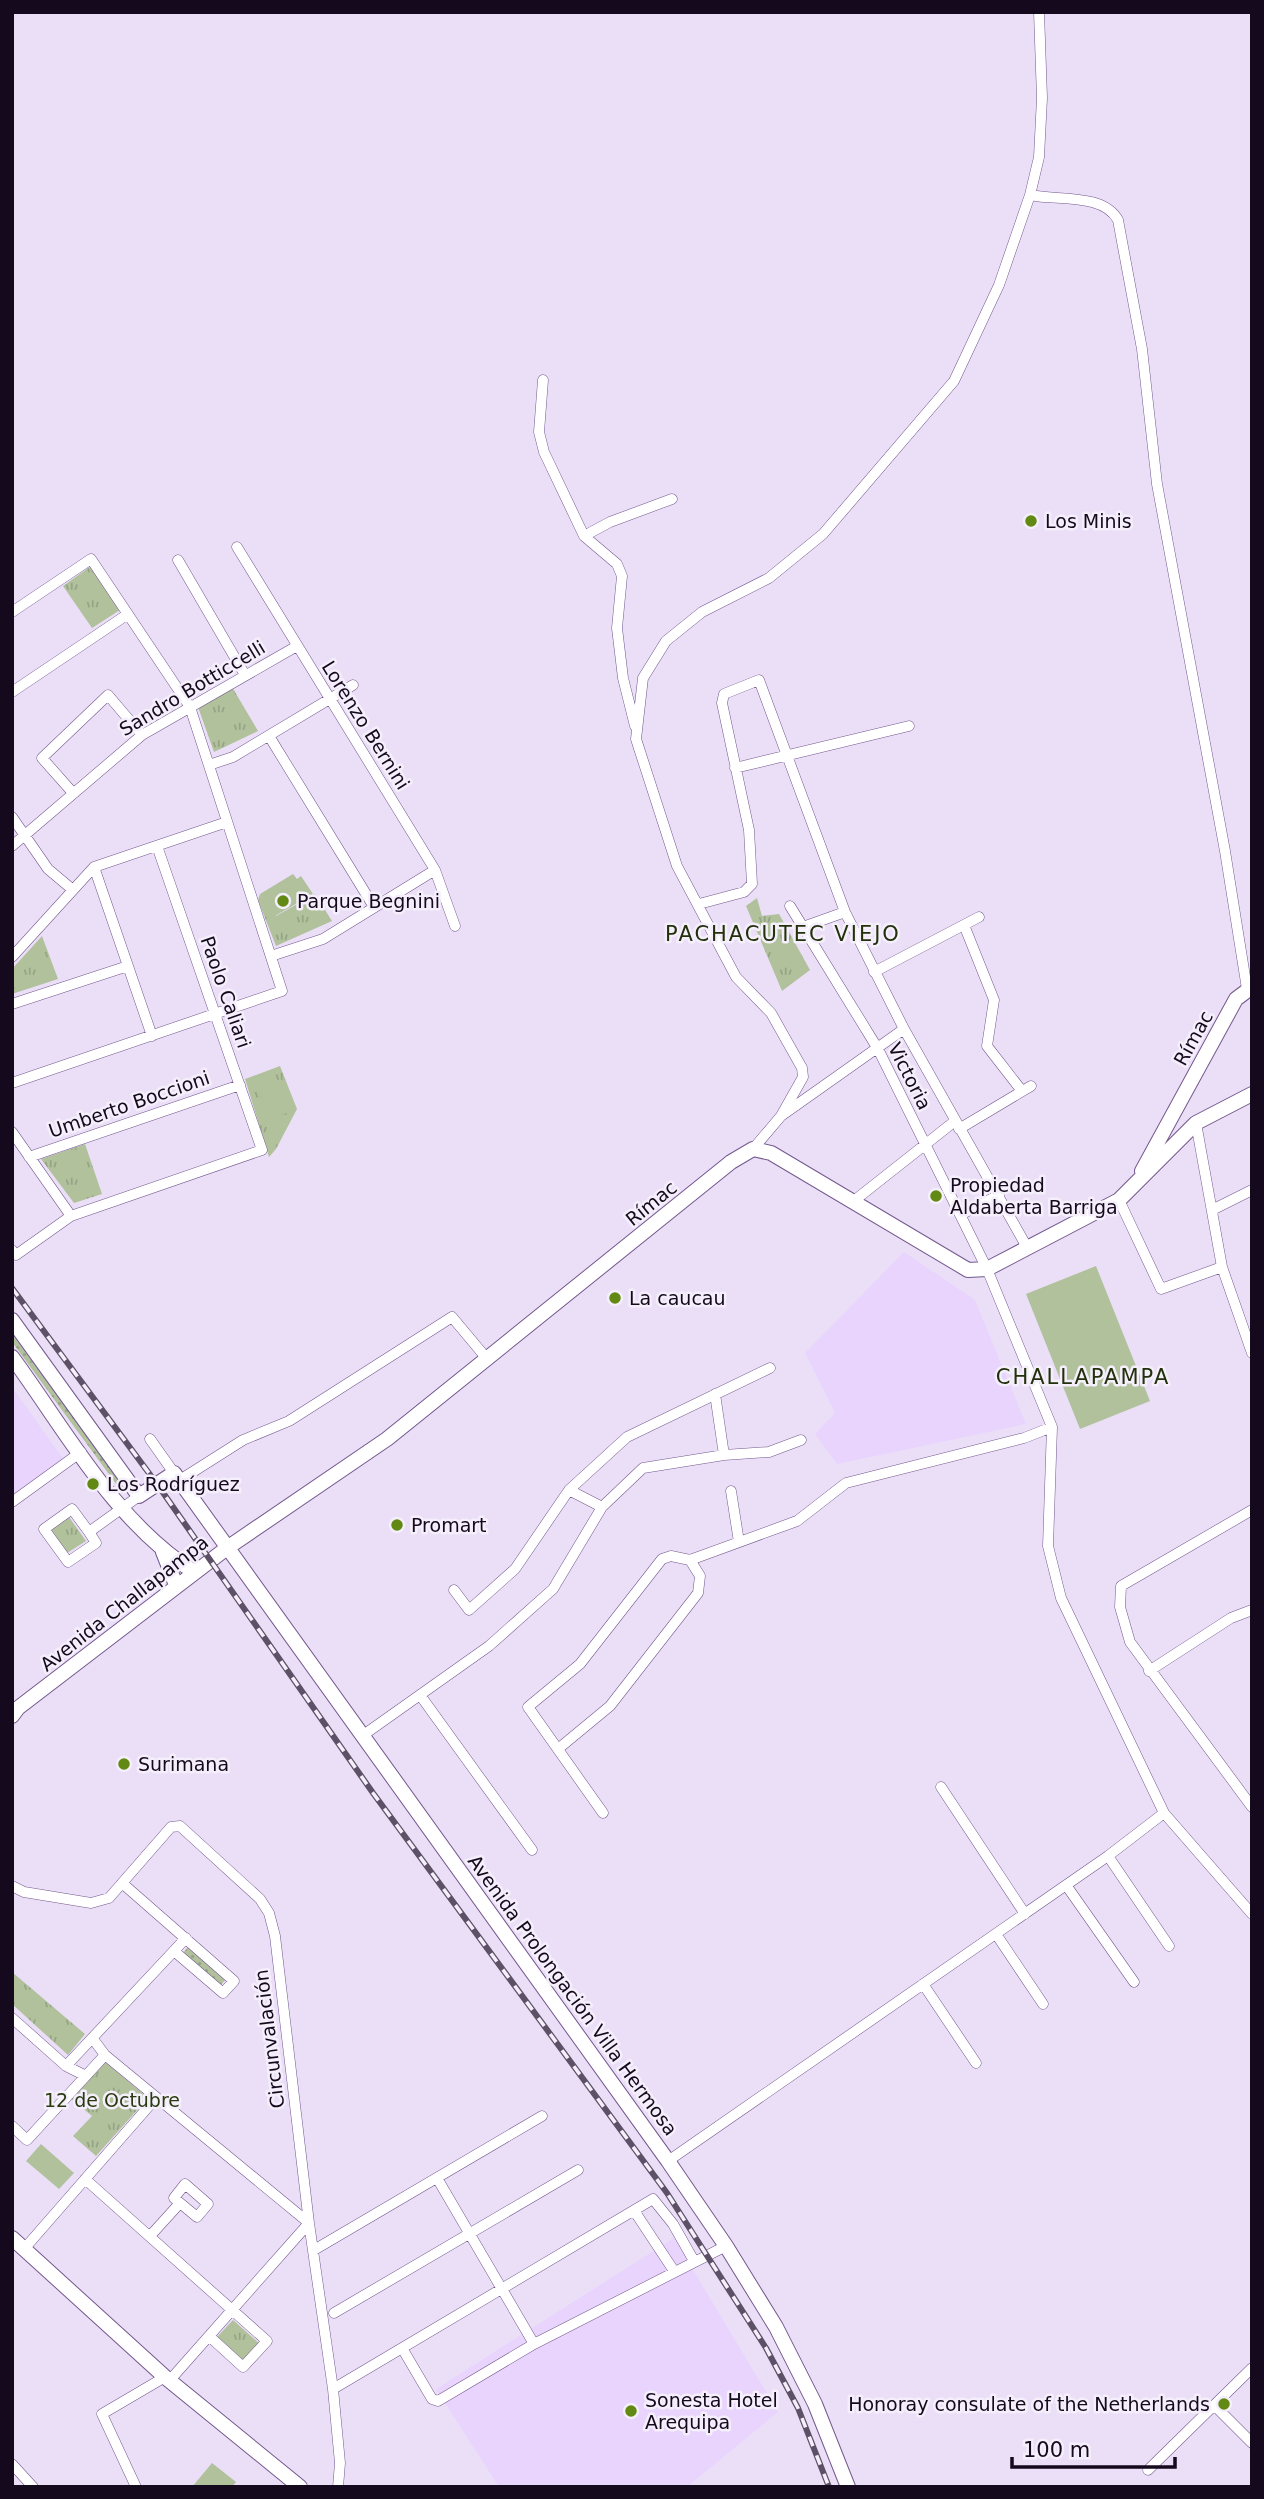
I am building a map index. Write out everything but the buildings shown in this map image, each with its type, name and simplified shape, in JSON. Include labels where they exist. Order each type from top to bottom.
[{"type":"street","points":[[637,734],[643,678],[666,640],[702,612],[769,578],[823,534],[954,381],[999,285],[1030,195],[1038,157],[1042,98],[1039,12]]},
{"type":"street","points":[[1030,195],[1100,203],[1111,208],[1118,220],[1142,349],[1157,484],[1249,988]]},
{"type":"street","points":[[543,380],[539,432],[560,488],[584,536],[617,564],[622,576],[617,628],[623,678],[677,866],[736,977],[771,1013],[802,1068],[803,1077],[781,1116],[752,1149],[771,1153],[855,1200],[968,1270],[987,1269]]},
{"type":"street","points":[[584,536],[610,522],[672,499]]},
{"type":"street","name":"Lorenzo Bernini","points":[[237,547],[435,870],[454,926]]},
{"type":"street","points":[[12,612],[91,559],[190,707],[282,991],[12,1083]]},
{"type":"street","points":[[178,560],[245,676]]},
{"type":"street","points":[[12,691],[128,614]]},
{"type":"street","name":"Sandro Botticcelli","points":[[12,846],[142,735],[297,646]]},
{"type":"street","points":[[699,904],[744,892],[752,884],[749,830],[722,703],[724,694],[759,680],[845,912],[904,1029],[1028,1249]]},
{"type":"street","points":[[209,765],[233,757],[353,685]]},
{"type":"street","points":[[73,793],[42,758],[108,695],[142,735]]},
{"type":"street","points":[[736,768],[909,726]]},
{"type":"street","points":[[268,736],[374,908]]},
{"type":"street","points":[[12,817],[48,869],[72,890]]},
{"type":"street","points":[[12,957],[94,867],[227,822]]},
{"type":"street","name":"Paolo Caliari","points":[[71,1216],[262,1150],[157,846]]},
{"type":"street","points":[[94,867],[152,1036]]},
{"type":"street","points":[[271,956],[323,939],[435,870]]},
{"type":"street","name":"Victoria","points":[[790,906],[878,1049],[987,1269],[1052,1427]]},
{"type":"street","points":[[803,927],[845,912]]},
{"type":"street","points":[[874,972],[979,917]]},
{"type":"street","points":[[855,1200],[925,1143],[1026,1088],[987,1046],[994,1000],[964,925]]},
{"type":"street","points":[[12,1004],[128,966]]},
{"type":"street","name":"Rímac","points":[[1133,1187],[1236,999],[1249,988]]},
{"type":"street","points":[[781,1116],[904,1029]]},
{"type":"street","name":"Umberto Boccioni","points":[[30,1157],[240,1085]]},
{"type":"street","name":"Rímac","points":[[987,1269],[1119,1200],[1196,1123],[1252,1094]]},
{"type":"street","points":[[1196,1123],[1222,1267],[1252,1353]]},
{"type":"street","points":[[12,1132],[71,1216],[14,1253]]},
{"type":"street","name":"Rímac","points":[[226,1548],[387,1439],[731,1162],[752,1149]]},
{"type":"street","points":[[1212,1210],[1252,1190]]},
{"type":"street","points":[[960,1215],[999,1195]]},
{"type":"street","points":[[1119,1200],[1161,1289],[1222,1267]]},
{"type":"street","points":[[89,1532],[139,1496],[243,1440],[289,1421],[452,1317],[488,1360]]},
{"type":"street","points":[[12,1320],[139,1496]]},
{"type":"street","points":[[12,1356],[121,1508],[163,1552],[194,1572]]},
{"type":"street","points":[[454,1590],[469,1610],[515,1569],[569,1490],[627,1437],[770,1368]]},
{"type":"street","points":[[715,1394],[724,1455]]},
{"type":"street","points":[[690,1560],[804,1518],[846,1483],[1024,1438],[1052,1427],[1048,1546],[1061,1598],[1164,1813],[1252,1914]]},
{"type":"street","points":[[150,1439],[177,1477]]},
{"type":"street","points":[[362,1736],[489,1646],[553,1588],[602,1507],[643,1468],[724,1455],[769,1452],[801,1440]]},
{"type":"street","points":[[12,1502],[81,1452]]},
{"type":"street","name":"Avenida Prolongación Villa Hermosa","points":[[177,1477],[668,2161],[726,2246],[776,2327],[809,2393],[848,2487]]},
{"type":"street","points":[[569,1490],[602,1507]]},
{"type":"street","points":[[731,1491],[739,1542]]},
{"type":"street","points":[[72,1509],[89,1532],[96,1543],[68,1562],[44,1528],[72,1509]]},
{"type":"street","points":[[1252,1510],[1121,1586],[1120,1607],[1130,1642],[1149,1671],[1252,1807]]},
{"type":"street","name":"Avenida Challapampa","points":[[14,1709],[226,1548]]},
{"type":"street","points":[[163,1552],[176,1585]]},
{"type":"street","points":[[558,1749],[610,1706],[698,1593],[700,1576],[690,1560],[681,1556],[662,1559],[580,1664],[528,1707],[558,1749],[603,1812]]},
{"type":"street","points":[[1149,1671],[1231,1618],[1252,1610]]},
{"type":"street","points":[[420,1695],[532,1850]]},
{"type":"street","points":[[941,1787],[1025,1914]]},
{"type":"street","points":[[668,2161],[1108,1856],[1164,1813]]},
{"type":"street","name":"Circunvalación","points":[[12,1886],[24,1892],[91,1903],[109,1898],[171,1827],[180,1826],[260,1899],[269,1913],[275,1936],[309,2223],[333,2389],[340,2463],[338,2487]]},
{"type":"street","points":[[1108,1856],[1169,1946]]},
{"type":"street","points":[[122,1883],[234,1981],[223,1993],[174,1951]]},
{"type":"street","points":[[1066,1885],[1134,1982]]},
{"type":"street","points":[[996,1934],[1043,2004]]},
{"type":"street","points":[[66,2066],[186,1938]]},
{"type":"street","points":[[923,1984],[976,2063]]},
{"type":"street","points":[[12,2018],[66,2066],[86,2076]]},
{"type":"street","points":[[93,2039],[105,2055],[309,2223],[209,2336],[167,2379],[102,2414],[136,2487]]},
{"type":"street","points":[[12,2126],[27,2140],[105,2055]]},
{"type":"street","points":[[24,2249],[156,2098]]},
{"type":"street","points":[[314,2250],[542,2116]]},
{"type":"street","points":[[334,2313],[578,2170]]},
{"type":"street","points":[[437,2178],[534,2344]]},
{"type":"street","points":[[85,2179],[267,2341],[243,2367],[209,2336]]},
{"type":"street","points":[[333,2389],[655,2199],[695,2261]]},
{"type":"street","points":[[150,2236],[180,2203]]},
{"type":"street","points":[[635,2211],[674,2271]]},
{"type":"street","points":[[12,2238],[167,2379],[300,2487]]},
{"type":"street","points":[[402,2348],[432,2399],[438,2401],[534,2344],[726,2246]]},
{"type":"street","points":[[1148,2470],[1252,2368]]},
{"type":"street","points":[[1214,2405],[1252,2443]]},
{"type":"street","points":[[12,2464],[33,2487]]},
{"type":"shaded area","points":[[904,1252],[975,1300],[1026,1424],[837,1464],[815,1434],[835,1413],[805,1353]]},
{"type":"shaded area","points":[[12,1387],[64,1460],[12,1497]]},
{"type":"shaded area","points":[[674,2238],[778,2412],[687,2487],[499,2487],[436,2389]]},
{"type":"green space","points":[[91,566],[120,610],[92,628],[63,586]]},
{"type":"green space","points":[[232,687],[258,731],[214,752],[198,707]]},
{"type":"green space","name":"Parque Begnini","points":[[293,874],[297,879],[301,876],[313,894],[275,916],[260,894]]},
{"type":"green space","points":[[260,894],[276,916],[315,894],[332,921],[276,946],[258,900]]},
{"type":"green space","points":[[757,898],[762,916],[779,914],[810,970],[782,991],[746,906]]},
{"type":"green space","points":[[42,936],[58,979],[12,994],[12,969]]},
{"type":"green space","points":[[280,1066],[297,1109],[269,1157],[245,1079]]},
{"type":"green space","points":[[274,1072],[290,1112],[268,1119],[254,1078]]},
{"type":"green space","points":[[85,1144],[102,1194],[74,1203],[41,1159]]},
{"type":"green space","points":[[1096,1266],[1150,1401],[1080,1429],[1026,1294]]},
{"type":"green space","points":[[12,1334],[126,1489],[122,1492],[12,1342]]},
{"type":"green space","points":[[69,1517],[86,1541],[67,1553],[51,1530]]},
{"type":"green space","points":[[188,1947],[225,1980],[221,1985],[183,1953]]},
{"type":"green space","points":[[12,1972],[85,2034],[68,2055],[12,2004]]},
{"type":"green space","name":"12 de Octubre","points":[[104,2061],[148,2098],[96,2156],[73,2136],[92,2116],[70,2098]]},
{"type":"green space","points":[[41,2144],[74,2173],[59,2189],[26,2161]]},
{"type":"green space","points":[[233,2320],[260,2344],[243,2363],[216,2338]]},
{"type":"green space","points":[[212,2463],[236,2482],[232,2487],[192,2487]]},
{"type":"railway","points":[[12,1288],[157,1484],[373,1793],[667,2193],[766,2348],[798,2408],[829,2487]]},
{"type":"place","name":"Los Minis","points":[[1031,521]]},
{"type":"place","name":"Parque Begnini","points":[[283,901]]},
{"type":"place","name":"Propiedad Aldaberta Barriga","points":[[936,1196]]},
{"type":"place","name":"La caucau","points":[[615,1298]]},
{"type":"place","name":"Los Rodríguez","points":[[93,1484]]},
{"type":"place","name":"Promart","points":[[397,1525]]},
{"type":"place","name":"Surimana","points":[[124,1764]]},
{"type":"place","name":"Honoray consulate of the Netherlands","points":[[1224,2404]]},
{"type":"place","name":"Sonesta Hotel Arequipa","points":[[631,2411]]},
{"type":"district","name":"PACHACUTEC VIEJO","points":[[783,934]]},
{"type":"district","name":"CHALLAPAMPA","points":[[1083,1377]]}]
